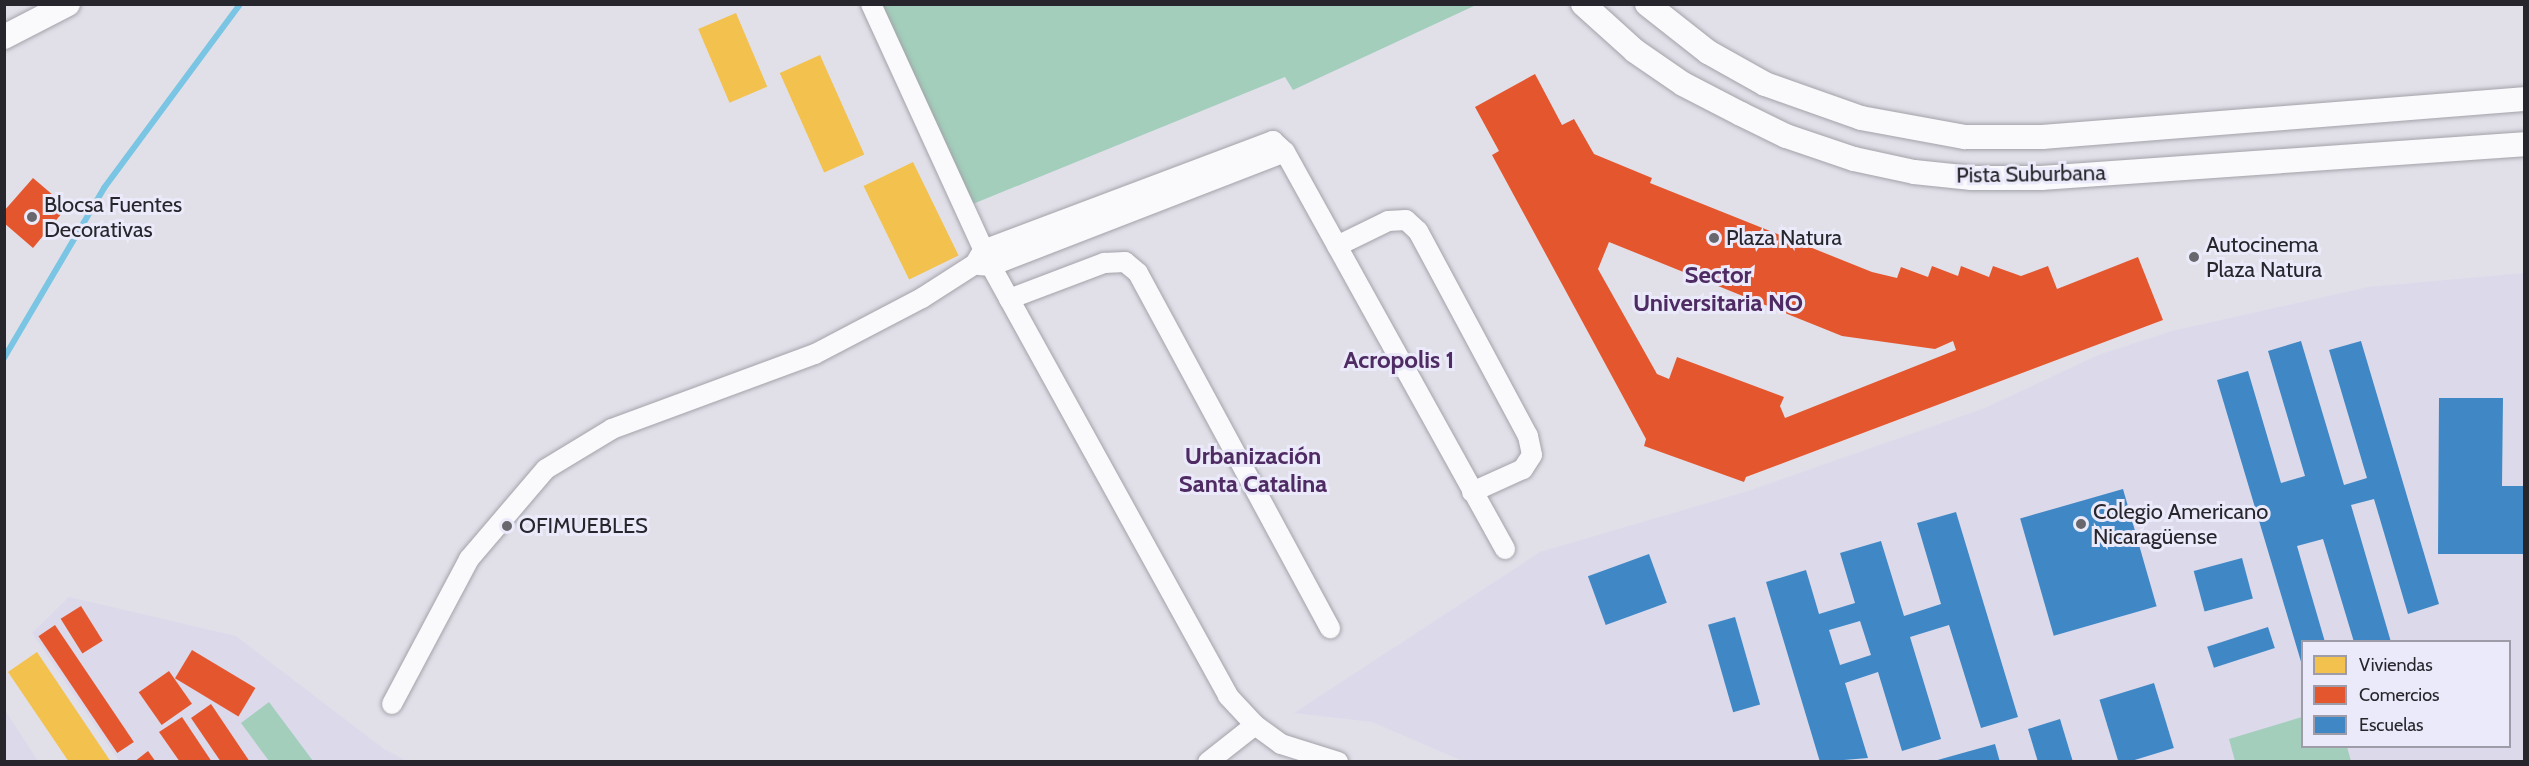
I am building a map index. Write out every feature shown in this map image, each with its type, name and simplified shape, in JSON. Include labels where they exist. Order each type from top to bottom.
[{"type":"main road","points":[[4,37],[68,4]]},
{"type":"main road","name":"Pista Suburbana","points":[[1583,4],[1635,51],[1683,84],[1741,114],[1831,151],[1914,172],[1972,178],[2041,178],[2524,144]]},
{"type":"main road","name":"Pista Suburbana","points":[[1647,4],[1708,52],[1765,84],[1861,118],[1965,137],[2042,137],[2524,99]]},
{"type":"main road","points":[[2408,151],[2461,140],[2524,134]]},
{"type":"street","points":[[871,4],[983,260],[1009,299],[1228,696],[1255,725],[1281,744],[1338,762]]},
{"type":"street","points":[[392,704],[469,560],[546,469],[612,429],[815,354],[922,298],[983,260],[1263,142],[1273,141],[1285,152],[1505,549]]},
{"type":"street","points":[[1337,246],[1388,221],[1406,220],[1418,231],[1528,436],[1532,455],[1523,469],[1472,492]]},
{"type":"street","points":[[1009,299],[1104,263],[1125,262],[1138,273],[1330,628]]},
{"type":"street","points":[[1208,762],[1255,725]]},
{"type":"shaded area","name":"Colegio Americano Nicaragüense","points":[[2524,273],[2524,761],[1465,762],[1372,722],[1294,713],[1540,552],[1745,492],[1985,408],[2098,355],[2172,331],[2368,287]]},
{"type":"shaded area","points":[[69,597],[236,636],[384,749],[407,761],[119,761],[32,633]]},
{"type":"shaded area","points":[[5,710],[38,761],[5,761]]},
{"type":"green space","points":[[871,5],[1476,5],[1293,90],[1285,77],[963,208]]},
{"type":"green space","points":[[269,702],[313,761],[269,761],[241,723]]},
{"type":"green space","points":[[2301,717],[2301,748],[2347,748],[2351,761],[2235,761],[2229,739]]},
{"type":"building: Viviendas","points":[[736,13],[767,87],[730,103],[698,29]]},
{"type":"building: Viviendas","points":[[820,55],[864,155],[824,172],[780,73]]},
{"type":"building: Viviendas","points":[[913,162],[959,255],[909,280],[864,186]]},
{"type":"building: Viviendas","points":[[37,652],[111,762],[69,762],[8,672]]},
{"type":"building: Comercios","points":[[1535,74],[1562,125],[1574,119],[1594,154],[1652,178],[1650,183],[1872,272],[1897,278],[1901,267],[1928,277],[1932,266],[1958,276],[1961,266],[1989,277],[1993,266],[2021,276],[2048,266],[2057,289],[2138,257],[2163,320],[1746,477],[1744,482],[1644,446],[1646,439],[1492,155],[1499,151],[1475,107]],"holes":[[[1609,242],[1842,336],[1935,349],[1953,341],[1956,350],[1785,418],[1780,406],[1784,397],[1677,357],[1669,379],[1657,374],[1598,269]]]},
{"type":"building: Comercios","name":"Blocsa Fuentes Decorativas","points":[[33,178],[67,207],[33,248],[4,223],[4,211]]},
{"type":"building: Comercios","points":[[81,606],[103,641],[82,653],[61,619]]},
{"type":"building: Comercios","points":[[55,625],[134,742],[117,753],[38,636]]},
{"type":"building: Comercios","points":[[192,650],[255,688],[238,716],[175,678]]},
{"type":"building: Comercios","points":[[169,671],[192,704],[162,725],[139,692]]},
{"type":"building: Comercios","points":[[211,704],[250,762],[221,762],[191,718]]},
{"type":"building: Comercios","points":[[182,717],[212,762],[180,762],[159,732]]},
{"type":"building: Comercios","points":[[148,751],[156,762],[134,762]]},
{"type":"building: Escuelas","points":[[2301,341],[2344,485],[2367,478],[2329,350],[2361,341],[2439,604],[2408,614],[2374,499],[2351,505],[2390,640],[2353,640],[2323,539],[2297,546],[2324,640],[2301,640],[2301,662],[2217,380],[2248,371],[2281,483],[2305,476],[2268,351]]},
{"type":"building: Escuelas","points":[[2439,398],[2503,398],[2502,486],[2524,486],[2524,554],[2438,554]]},
{"type":"building: Escuelas","points":[[2123,489],[2157,606],[2054,636],[2020,518]]},
{"type":"building: Escuelas","points":[[1956,512],[2018,717],[1981,728],[1949,625],[1910,637],[1941,739],[1902,751],[1878,672],[1845,683],[1868,758],[1820,762],[1766,582],[1806,570],[1819,614],[1855,603],[1840,553],[1881,541],[1904,616],[1941,604],[1917,523]],"holes":[[[1860,621],[1871,655],[1840,665],[1829,630]]]},
{"type":"building: Escuelas","points":[[1649,554],[1667,603],[1606,625],[1588,576]]},
{"type":"building: Escuelas","points":[[2242,558],[2253,599],[2205,612],[2194,571]]},
{"type":"building: Escuelas","points":[[1735,617],[1760,704],[1733,712],[1708,625]]},
{"type":"building: Escuelas","points":[[2268,627],[2275,648],[2214,668],[2207,647]]},
{"type":"building: Escuelas","points":[[2154,683],[2174,748],[2128,762],[2119,762],[2099,700]]},
{"type":"building: Escuelas","points":[[2060,719],[2073,762],[2038,762],[2028,729]]},
{"type":"building: Escuelas","points":[[1995,744],[2000,762],[1934,762],[1934,761]]},
{"type":"waterway","points":[[4,358],[104,188],[240,4]]},
{"type":"place","name":"Blocsa Fuentes Decorativas","points":[[32,217]]},
{"type":"place","name":"Plaza Natura","points":[[1714,238]]},
{"type":"place","name":"Autocinema Plaza Natura","points":[[2194,257]]},
{"type":"place","name":"Colegio Americano Nicaragüense","points":[[2081,524]]},
{"type":"place","name":"OFIMUEBLES","points":[[507,526]]},
{"type":"district","name":"Sector Universitaria NO","points":[[1718,289]]},
{"type":"district","name":"Acropolis 1","points":[[1399,360]]},
{"type":"district","name":"Urbanización Santa Catalina","points":[[1253,470]]}]
